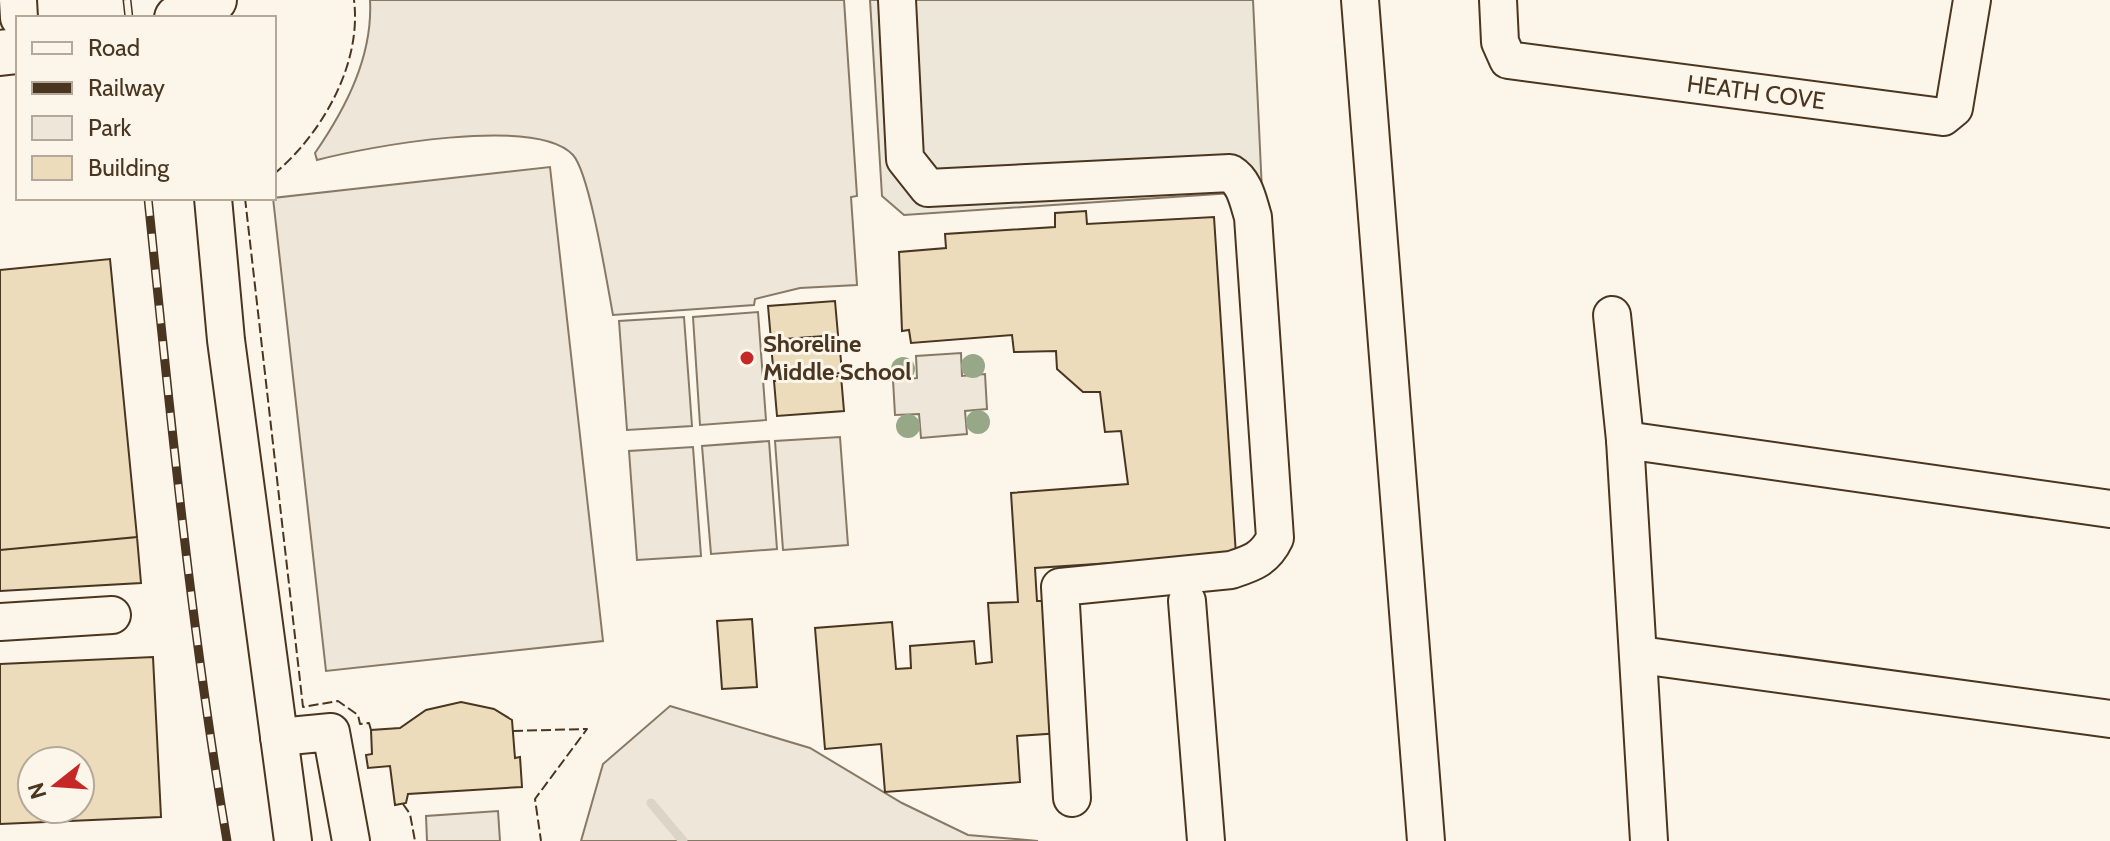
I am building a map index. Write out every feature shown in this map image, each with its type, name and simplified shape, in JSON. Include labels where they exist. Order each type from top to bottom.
[{"type":"main road","points":[[181,16],[214,0]]},
{"type":"street","points":[[897,0],[905,159],[928,188],[1230,173],[1236,176],[1244,190],[1253,217],[1275,538],[1267,553],[1257,561],[1231,570],[1060,587],[1072,798]]},
{"type":"street","points":[[1360,0],[1426,841]]},
{"type":"street","name":"HEATH COVE","points":[[1498,0],[1500,42],[1508,60],[1943,117],[1954,108],[1972,0]]},
{"type":"street","points":[[213,200],[226,340],[293,841]]},
{"type":"street","points":[[1612,315],[1625,440],[1649,841]]},
{"type":"street","points":[[1625,440],[2110,509]]},
{"type":"street","points":[[1187,601],[1206,841]]},
{"type":"street","points":[[0,622],[112,615]]},
{"type":"street","points":[[1640,655],[2110,719]]},
{"type":"street","points":[[279,737],[331,732],[351,841]]},
{"type":"green space","points":[[370,0],[844,0],[857,196],[851,197],[857,285],[800,288],[755,299],[754,305],[613,315],[586,184],[573,155],[553,143],[524,137],[450,138],[372,148],[317,160],[315,153],[347,100],[362,61],[370,21]]},
{"type":"green space","points":[[550,167],[603,641],[326,671],[273,200]]},
{"type":"green space","points":[[758,312],[766,420],[700,425],[693,317]]},
{"type":"green space","points":[[684,317],[692,426],[627,430],[619,321]]},
{"type":"green space","points":[[961,353],[962,376],[985,374],[987,409],[965,411],[967,434],[921,438],[919,414],[895,415],[893,380],[917,378],[916,356]]},
{"type":"green space","points":[[840,437],[848,545],[783,550],[775,441]]},
{"type":"green space","points":[[769,441],[777,549],[711,554],[702,446]]},
{"type":"green space","points":[[693,447],[701,556],[637,560],[629,451]]},
{"type":"green space","points":[[670,706],[810,748],[902,803],[968,835],[1038,841],[581,841],[603,764]]},
{"type":"green space","points":[[498,811],[500,841],[427,841],[426,816]]},
{"type":"shaded area","points":[[870,0],[1253,0],[1262,191],[904,215],[882,196]]},
{"type":"building","points":[[1086,211],[1087,224],[1214,217],[1236,555],[1035,568],[1037,601],[1052,601],[1061,733],[1017,736],[1020,782],[885,792],[881,744],[825,749],[815,628],[892,622],[896,669],[911,668],[910,646],[974,641],[976,664],[992,662],[988,603],[1018,602],[1011,493],[1128,484],[1121,431],[1105,432],[1100,392],[1083,392],[1057,369],[1056,351],[1014,352],[1012,335],[911,343],[909,330],[902,331],[899,252],[946,248],[945,234],[1055,227],[1055,213]]},
{"type":"building","points":[[110,259],[137,537],[0,550],[0,270]]},
{"type":"building","points":[[835,301],[838,335],[771,340],[768,306]]},
{"type":"building","points":[[839,338],[842,373],[774,378],[771,344]]},
{"type":"building","points":[[841,376],[844,411],[777,416],[774,381]]},
{"type":"building","points":[[137,537],[141,583],[0,591],[0,550]]},
{"type":"building","points":[[752,619],[757,687],[722,689],[717,621]]},
{"type":"building","points":[[153,657],[161,817],[96,820],[96,745],[16,745],[16,823],[0,824],[0,664]]},
{"type":"building","points":[[461,702],[494,709],[512,720],[515,758],[520,757],[522,787],[408,794],[406,803],[395,805],[390,766],[368,768],[366,755],[372,754],[371,730],[400,728],[426,710]]},
{"type":"waterway","points":[[651,803],[683,841]]},
{"type":"railway","points":[[127,0],[129,16]]},
{"type":"railway","points":[[148,200],[192,601],[227,841]]},
{"type":"fence","points":[[276,172],[308,139],[335,96],[352,49],[354,0]]},
{"type":"fence","points":[[245,200],[303,707],[338,701],[358,715],[360,724],[369,723],[371,730]]},
{"type":"fence","points":[[513,731],[587,729],[535,799],[541,841]]},
{"type":"fence","points":[[403,804],[410,814],[415,841]]},
{"type":"place","name":"Shoreline Middle School","points":[[747,358]]}]
